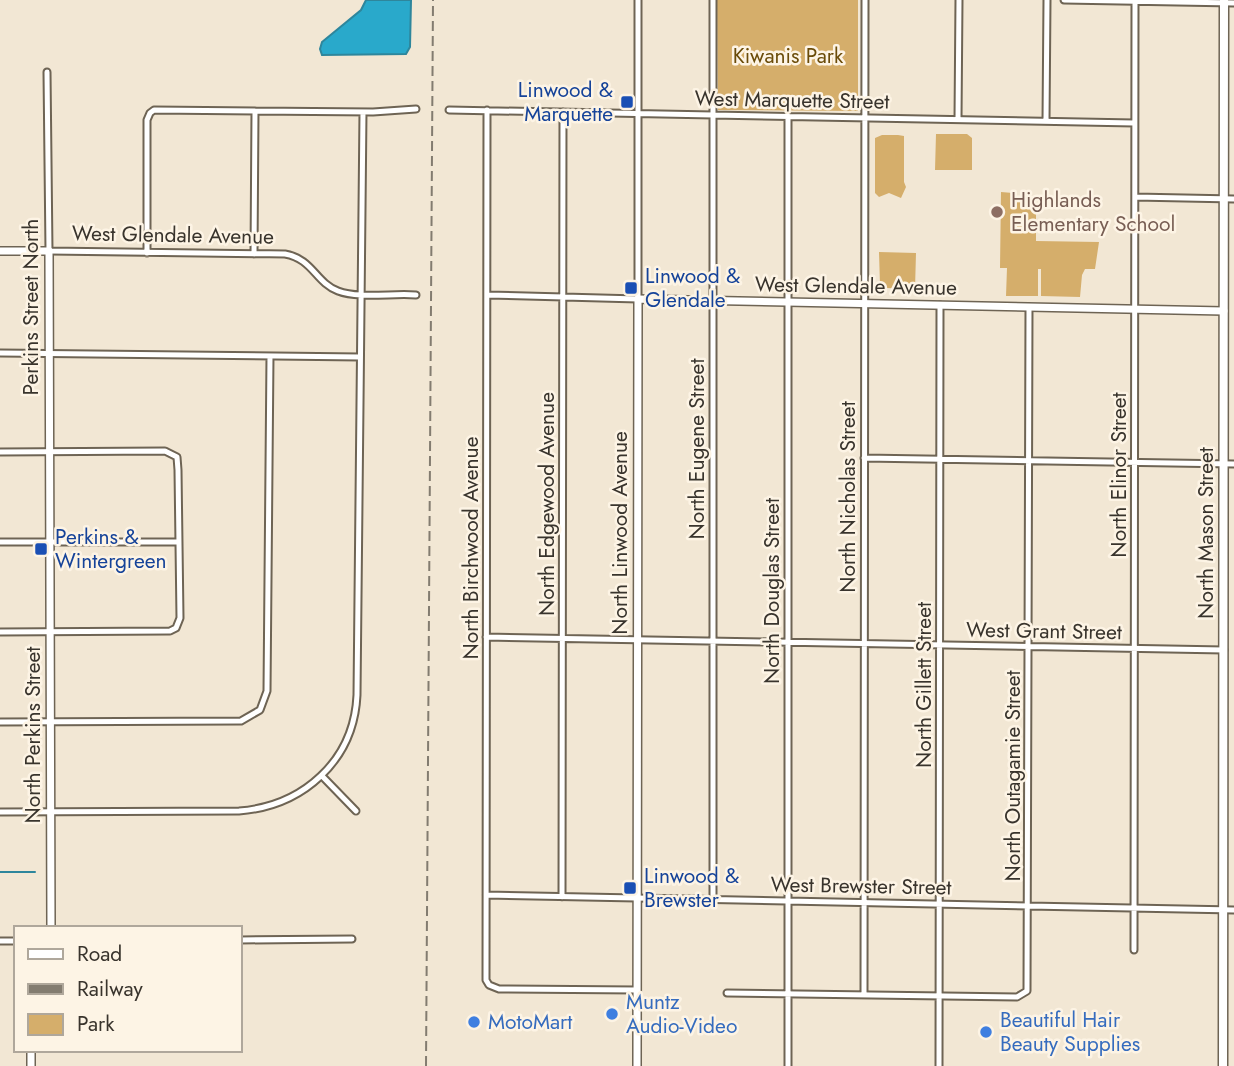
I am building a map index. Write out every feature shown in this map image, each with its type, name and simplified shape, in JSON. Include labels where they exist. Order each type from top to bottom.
[{"type":"main road","name":"North Mason Street","points":[[1223,1066],[1223,909],[1228,826],[1228,559],[1224,464],[1228,379],[1224,311],[1228,293],[1229,199],[1224,2]]},
{"type":"street","name":"North Linwood Avenue","points":[[637,1066],[638,0]]},
{"type":"street","name":"North Eugene Street","points":[[713,0],[713,899]]},
{"type":"street","name":"North Nicholas Street","points":[[864,995],[865,0]]},
{"type":"street","points":[[958,119],[959,0]]},
{"type":"street","points":[[1046,121],[1047,0]]},
{"type":"street","points":[[1064,0],[1234,3]]},
{"type":"street","name":"North Elinor Street","points":[[1133,950],[1135,1]]},
{"type":"street","name":"Perkins Street North","points":[[47,72],[49,541]]},
{"type":"street","points":[[147,253],[150,113],[160,110],[363,112],[416,109]]},
{"type":"street","name":"West Marquette Street","points":[[449,110],[1135,123]]},
{"type":"street","name":"North Birchwood Avenue","points":[[487,110],[486,980],[489,985],[499,989],[637,990]]},
{"type":"street","points":[[254,254],[255,111]]},
{"type":"street","points":[[0,812],[250,810],[273,805],[296,795],[322,776],[344,746],[352,727],[356,706],[363,112]]},
{"type":"street","name":"North Edgewood Avenue","points":[[562,897],[564,112]]},
{"type":"street","name":"North Douglas Street","points":[[788,116],[788,1066]]},
{"type":"street","points":[[1135,197],[1229,199]]},
{"type":"street","name":"West Glendale Avenue","points":[[0,251],[285,254],[298,257],[310,265],[331,287],[341,292],[416,295]]},
{"type":"street","name":"West Glendale Avenue","points":[[487,295],[1224,311]]},
{"type":"street","name":"North Gillett Street","points":[[939,1066],[940,305]]},
{"type":"street","name":"North Outagamie Street","points":[[939,996],[1017,997],[1026,993],[1029,905],[1029,307]]},
{"type":"street","points":[[0,352],[360,358]]},
{"type":"street","points":[[0,722],[241,721],[260,710],[266,697],[267,667],[270,356]]},
{"type":"street","points":[[0,452],[174,453],[178,461],[180,618],[176,628],[161,632],[0,632]]},
{"type":"street","points":[[864,458],[1234,464]]},
{"type":"street","name":"North Perkins Street","points":[[49,541],[51,926]]},
{"type":"street","points":[[0,542],[178,542]]},
{"type":"street","name":"West Grant Street","points":[[486,637],[1134,648],[1226,654]]},
{"type":"street","points":[[322,776],[356,811]]},
{"type":"street","name":"West Brewster Street","points":[[486,895],[1234,910]]},
{"type":"street","points":[[242,940],[352,939]]},
{"type":"street","points":[[727,993],[939,996]]},
{"type":"green space","name":"Kiwanis Park","points":[[717,0],[858,0],[858,111],[718,110]]},
{"type":"green space","points":[[936,134],[967,134],[972,138],[972,170],[935,170]]},
{"type":"green space","points":[[904,136],[906,187],[901,198],[889,193],[879,197],[875,193],[875,138]]},
{"type":"green space","points":[[1001,192],[1013,193],[1013,199],[1036,197],[1036,241],[1099,242],[1095,269],[1085,269],[1082,275],[1080,297],[1041,296],[1041,269],[1038,269],[1038,296],[1006,296],[1007,268],[1000,268]]},
{"type":"green space","points":[[879,252],[916,253],[915,289],[886,288],[880,285]]},
{"type":"water","points":[[366,0],[411,0],[410,47],[406,54],[322,55],[322,42],[361,10]]},
{"type":"waterway","points":[[0,872],[35,872]]},
{"type":"railway","points":[[426,1066],[433,0]]},
{"type":"place","name":"Linwood & Marquette","points":[[627,102]]},
{"type":"place","name":"Highlands Elementary School","points":[[997,212]]},
{"type":"place","name":"Linwood & Glendale","points":[[631,288]]},
{"type":"place","name":"Perkins & Wintergreen","points":[[41,549]]},
{"type":"place","name":"Linwood & Brewster","points":[[630,888]]},
{"type":"place","name":"Muntz Audio-Video","points":[[612,1014]]},
{"type":"place","name":"MotoMart","points":[[474,1022]]},
{"type":"place","name":"Beautiful Hair Beauty Supplies","points":[[986,1032]]}]
